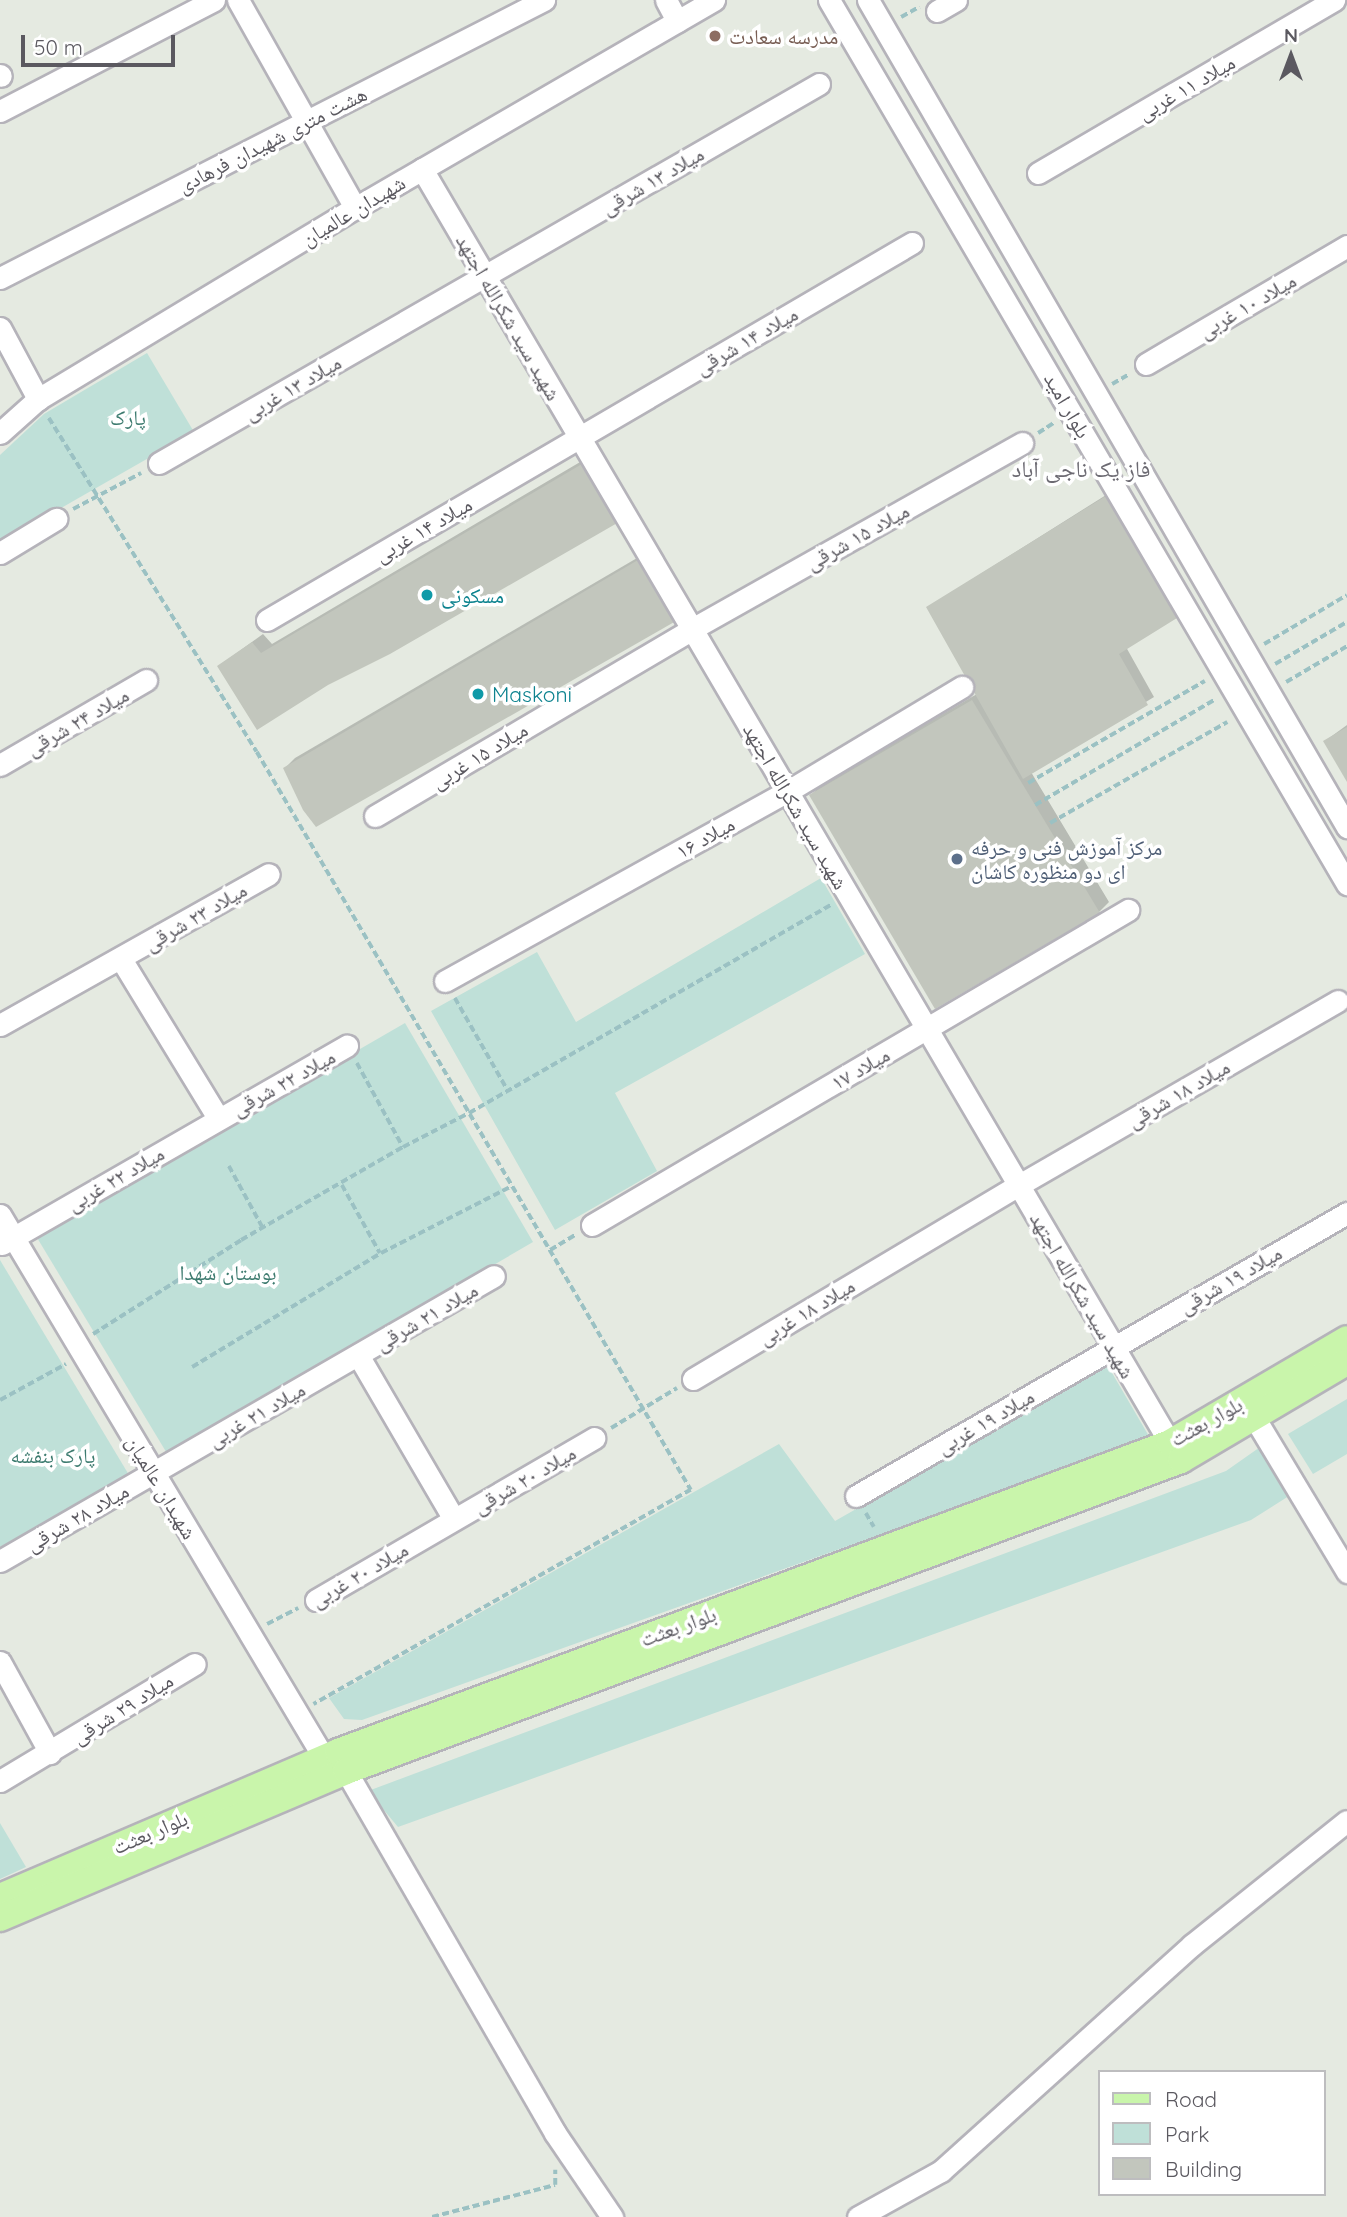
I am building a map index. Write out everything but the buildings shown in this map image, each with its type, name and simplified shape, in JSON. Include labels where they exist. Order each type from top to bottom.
[{"type":"main road","name":"بلوار بعثت","points":[[0,1897],[335,1764],[1170,1443],[1347,1339]]},
{"type":"main road","name":"بلوار بعثت","points":[[0,1918],[335,1764],[1181,1460],[1347,1362]]},
{"type":"street","points":[[0,111],[214,0]]},
{"type":"street","points":[[238,0],[355,208]]},
{"type":"street","name":"هشت متری شهیدان فرهادی","points":[[0,278],[544,0]]},
{"type":"street","points":[[666,0],[677,21]]},
{"type":"street","name":"شهیدان عالمیان","points":[[0,433],[355,208],[714,0]]},
{"type":"street","name":"بلوار امید","points":[[829,0],[1347,884]]},
{"type":"street","name":"بلوار امید","points":[[868,0],[1347,827]]},
{"type":"street","points":[[937,11],[956,0]]},
{"type":"street","name":"میلاد ۱۱ غربی","points":[[1038,173],[1334,0]]},
{"type":"street","name":"میلاد ۱۳ شرقی","points":[[485,276],[819,84]]},
{"type":"street","name":"شهید سید شکرالله اجتهد","points":[[422,169],[1170,1443]]},
{"type":"street","name":"میلاد ۱۴ شرقی","points":[[579,437],[912,243]]},
{"type":"street","name":"میلاد ۱۰ غربی","points":[[1146,364],[1347,246]]},
{"type":"street","name":"میلاد ۱۳ غربی","points":[[159,463],[485,276]]},
{"type":"street","points":[[0,328],[41,405]]},
{"type":"street","name":"میلاد ۱۴ غربی","points":[[267,620],[579,437]]},
{"type":"street","name":"میلاد ۱۵ شرقی","points":[[692,629],[1022,443]]},
{"type":"street","points":[[0,553],[56,519]]},
{"type":"street","points":[[1205,641],[1230,625]]},
{"type":"street","name":"میلاد ۱۵ غربی","points":[[375,816],[692,629]]},
{"type":"street","name":"میلاد ۲۴ شرقی","points":[[2,759],[146,680]]},
{"type":"street","name":"میلاد ۱۶","points":[[445,981],[788,791],[962,687]]},
{"type":"street","points":[[1265,744],[1290,728]]},
{"type":"street","name":"میلاد ۲۳ شرقی","points":[[0,1026],[269,874]]},
{"type":"street","name":"میلاد ۱۷","points":[[592,1225],[1128,910]]},
{"type":"street","points":[[121,958],[218,1118]]},
{"type":"street","name":"میلاد ۱۸ شرقی","points":[[1019,1185],[1338,1001]]},
{"type":"street","name":"میلاد ۲۲ شرقی","points":[[218,1118],[347,1045]]},
{"type":"street","name":"میلاد ۲۲ غربی","points":[[6,1241],[218,1118]]},
{"type":"street","name":"میلاد ۱۸ غربی","points":[[693,1379],[1019,1185]]},
{"type":"street","name":"میلاد ۱۹ شرقی","points":[[1114,1346],[1347,1213]]},
{"type":"street","name":"شهیدان عالمیان","points":[[0,1215],[6,1241],[335,1764],[555,2133],[612,2217]]},
{"type":"street","name":"میلاد ۲۱ شرقی","points":[[358,1355],[494,1276]]},
{"type":"street","name":"میلاد ۱۹ غربی","points":[[856,1496],[1114,1346]]},
{"type":"street","points":[[358,1355],[454,1519]]},
{"type":"street","name":"میلاد ۲۱ غربی","points":[[154,1473],[358,1355]]},
{"type":"street","points":[[1254,1417],[1347,1572]]},
{"type":"street","name":"میلاد ۲۰ شرقی","points":[[454,1519],[594,1438]]},
{"type":"street","name":"میلاد ۲۸ شرقی","points":[[0,1561],[154,1473]]},
{"type":"street","name":"میلاد ۲۰ غربی","points":[[316,1600],[454,1519]]},
{"type":"street","points":[[0,1662],[50,1753]]},
{"type":"street","name":"میلاد ۲۹ شرقی","points":[[0,1781],[195,1664]]},
{"type":"street","points":[[858,2217],[941,2171],[1192,1945],[1347,1821]]},
{"type":"path","points":[[884,27],[931,0],[937,11]]},
{"type":"path","points":[[1096,393],[1146,364]]},
{"type":"path","points":[[41,405],[257,752],[691,1490],[309,1707]]},
{"type":"path","points":[[1022,443],[1072,412]]},
{"type":"path","points":[[56,519],[159,463]]},
{"type":"path","points":[[1259,647],[1347,595]]},
{"type":"path","points":[[1270,667],[1347,622]]},
{"type":"path","points":[[1281,684],[1347,646]]},
{"type":"path","points":[[1028,783],[1213,677]]},
{"type":"path","points":[[1035,805],[1223,694]]},
{"type":"path","points":[[1050,823],[1236,717]]},
{"type":"path","points":[[91,1336],[263,1228],[342,1185],[403,1147],[470,1113],[848,895]]},
{"type":"path","points":[[445,981],[508,1091]]},
{"type":"path","points":[[347,1045],[403,1147]]},
{"type":"path","points":[[229,1166],[263,1228]]},
{"type":"path","points":[[342,1185],[381,1253]]},
{"type":"path","points":[[192,1367],[381,1253],[512,1186]]},
{"type":"path","points":[[550,1250],[592,1225]]},
{"type":"path","points":[[0,1400],[69,1363]]},
{"type":"path","points":[[594,1438],[693,1379]]},
{"type":"path","points":[[856,1496],[879,1537]]},
{"type":"path","name":"میلاد ۲۰ غربی","points":[[262,1626],[316,1600]]},
{"type":"path","points":[[432,2217],[555,2185],[555,2133]]},
{"type":"green space","name":"پارک","points":[[147,353],[194,432],[0,543],[0,455],[44,414]]},
{"type":"green space","points":[[821,878],[865,954],[615,1093],[657,1171],[555,1230],[431,1011],[537,952],[576,1022]]},
{"type":"green space","name":"بوستان شهدا","points":[[405,1023],[533,1242],[168,1455],[36,1236]]},
{"type":"green space","name":"پارک بنفشه","points":[[0,1260],[129,1475],[0,1547]]},
{"type":"green space","points":[[1108,1366],[1150,1438],[362,1720],[344,1719],[329,1698],[779,1444],[835,1521]]},
{"type":"green space","points":[[1347,1399],[1347,1454],[1313,1474],[1288,1434]]},
{"type":"green space","points":[[1263,1445],[1292,1494],[1251,1520],[398,1827],[368,1791],[1226,1471]]},
{"type":"green space","points":[[0,1823],[26,1867],[0,1879]]},
{"type":"place","name":"مدرسه سعادت","points":[[715,36]]},
{"type":"place","name":"مسکونی","points":[[427,595]]},
{"type":"place","name":"Maskoni","points":[[478,694]]},
{"type":"place","name":"مرکز آموزش فنی و حرفه ای دو منظوره کاشان","points":[[957,859]]},
{"type":"district","name":"فاز یک ناجی آباد","points":[[1081,469]]}]
